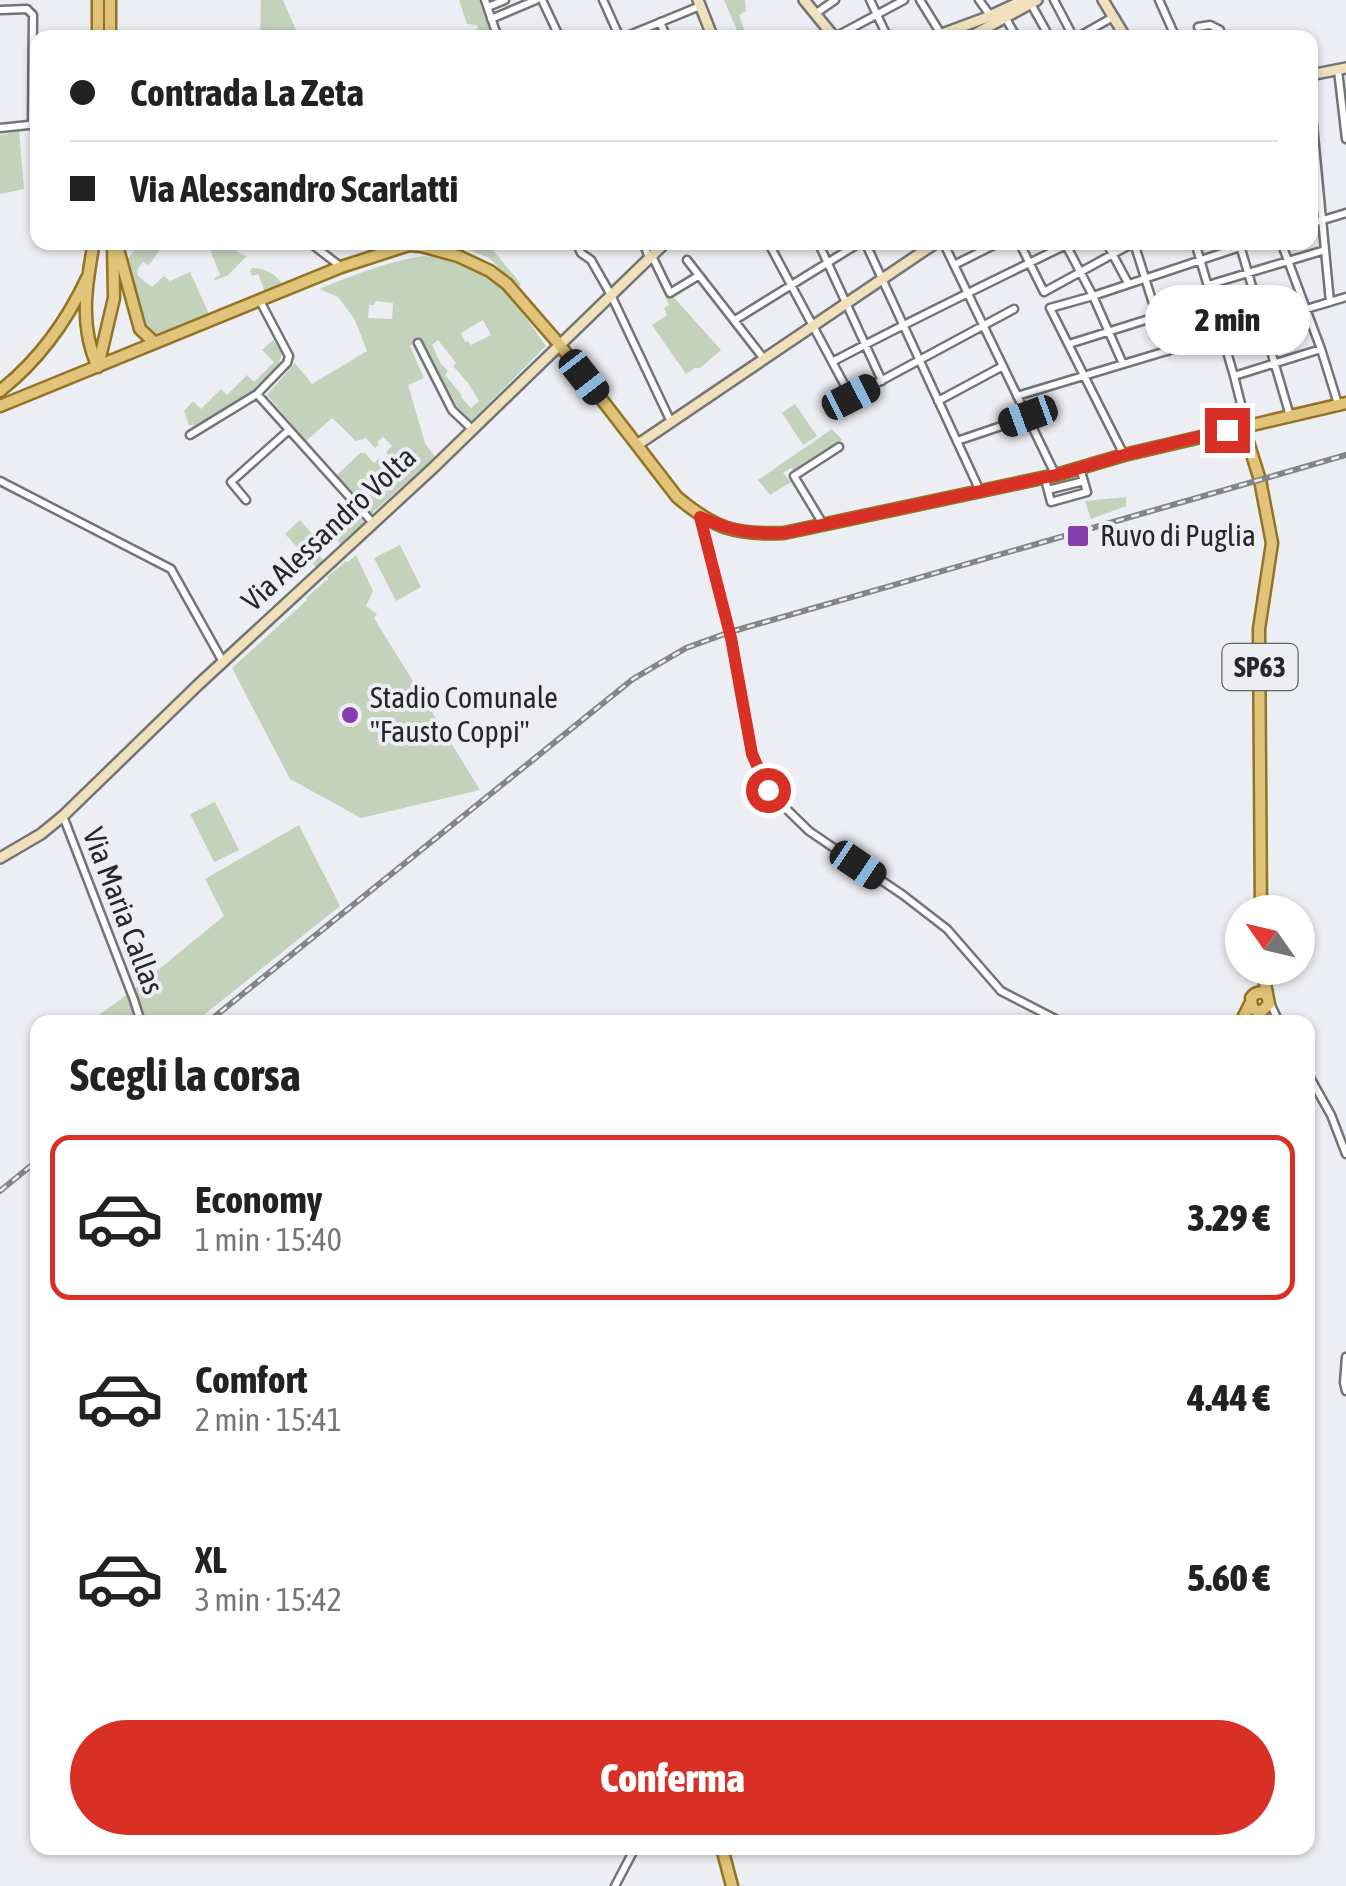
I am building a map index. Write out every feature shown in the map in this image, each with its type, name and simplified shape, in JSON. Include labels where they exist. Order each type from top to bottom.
[{"type":"main road","points":[[98,0],[98,30]]},
{"type":"main road","points":[[110,0],[110,30]]},
{"type":"main road","points":[[92,250],[87,278],[86,327],[98,367]]},
{"type":"main road","points":[[98,367],[114,298],[114,250]]},
{"type":"main road","points":[[116,250],[140,329],[155,343]]},
{"type":"main road","points":[[0,406],[342,267],[394,250]]},
{"type":"main road","points":[[435,250],[458,256],[507,284],[559,344],[677,497],[700,517],[753,534],[784,533],[1050,476],[1342,404]]},
{"type":"main road","points":[[0,391],[45,348],[87,278]]},
{"type":"main road","name":"SP63","points":[[1243,426],[1260,480],[1272,542],[1259,628],[1261,895]]},
{"type":"main road","points":[[1249,1015],[1260,1003],[1261,985]]},
{"type":"main road","points":[[724,1855],[732,1886]]},
{"type":"street","points":[[495,30],[486,4],[505,0]]},
{"type":"street","points":[[491,18],[540,0],[556,30]]},
{"type":"street","points":[[604,0],[617,30]]},
{"type":"street","points":[[804,0],[829,30]]},
{"type":"street","points":[[815,14],[834,0]]},
{"type":"street","points":[[870,0],[885,30]]},
{"type":"street","points":[[848,30],[904,0]]},
{"type":"street","points":[[920,0],[933,30]]},
{"type":"street","points":[[980,0],[987,25]]},
{"type":"street","points":[[1054,0],[1071,30]]},
{"type":"street","points":[[1103,0],[1122,30]]},
{"type":"street","points":[[1159,0],[1172,30]]},
{"type":"street","points":[[987,25],[1030,2]]},
{"type":"street","points":[[987,25],[1030,2]]},
{"type":"street","points":[[1030,2],[1046,30]]},
{"type":"street","points":[[640,30],[699,3],[710,30]]},
{"type":"street","points":[[0,10],[27,9],[33,14],[33,30]]},
{"type":"street","points":[[1004,16],[1013,30]]},
{"type":"street","points":[[1089,30],[1114,16]]},
{"type":"street","points":[[660,22],[664,30]]},
{"type":"street","points":[[1198,27],[1210,24],[1220,30]]},
{"type":"street","points":[[1342,69],[1346,139]]},
{"type":"street","points":[[0,128],[30,125]]},
{"type":"street","points":[[1318,222],[1346,213]]},
{"type":"street","points":[[1318,226],[1330,302]]},
{"type":"street","points":[[318,250],[342,267]]},
{"type":"street","points":[[455,250],[458,256]]},
{"type":"street","points":[[580,250],[591,260],[611,295],[671,422]]},
{"type":"street","points":[[647,250],[670,293],[698,276]]},
{"type":"street","name":"Via Alessandro Volta","points":[[0,858],[63,816],[658,250]]},
{"type":"street","points":[[774,250],[851,397],[1014,309]]},
{"type":"street","points":[[821,250],[882,381]]},
{"type":"street","points":[[735,320],[849,250]]},
{"type":"street","points":[[867,250],[980,491]]},
{"type":"street","points":[[637,445],[928,250]]},
{"type":"street","points":[[945,250],[1028,416],[1050,476],[1050,502],[1088,492],[1080,468]]},
{"type":"street","points":[[954,265],[984,250]]},
{"type":"street","points":[[1023,250],[1044,292],[1122,250]]},
{"type":"street","points":[[832,362],[1054,250]]},
{"type":"street","points":[[1070,250],[1123,364]]},
{"type":"street","points":[[1110,250],[1128,284]]},
{"type":"street","points":[[1137,250],[1168,351]]},
{"type":"street","points":[[1198,250],[1234,376],[1243,426]]},
{"type":"street","points":[[1124,455],[1050,308],[1228,250]]},
{"type":"street","points":[[1241,250],[1290,416]]},
{"type":"street","points":[[1284,250],[1342,404]]},
{"type":"street","points":[[1208,285],[1324,250]]},
{"type":"street","points":[[687,260],[765,360]]},
{"type":"street","points":[[1017,396],[1346,297]]},
{"type":"street","points":[[190,435],[257,394],[287,362],[288,356],[260,301]]},
{"type":"street","points":[[1069,344],[1186,306]]},
{"type":"street","points":[[418,343],[452,410],[472,429]]},
{"type":"street","points":[[1234,376],[1321,349]]},
{"type":"street","points":[[938,401],[1003,366]]},
{"type":"street","points":[[257,394],[373,523]]},
{"type":"street","points":[[957,442],[1028,416]]},
{"type":"street","points":[[246,500],[230,482],[289,430]]},
{"type":"street","points":[[824,524],[794,476],[839,447]]},
{"type":"street","points":[[0,481],[171,569],[223,662]]},
{"type":"street","points":[[700,517],[731,638],[752,754],[768,790],[809,830],[947,929],[1001,991],[1047,1015]]},
{"type":"street","name":"Via Maria Callas","points":[[63,816],[139,1015]]},
{"type":"street","points":[[1260,1003],[1271,1015]]},
{"type":"street","points":[[1315,1086],[1346,1154]]},
{"type":"street","points":[[1346,1357],[1346,1390]]},
{"type":"street","points":[[616,1886],[632,1855]]},
{"type":"green space","points":[[261,0],[283,0],[296,30],[260,30]]},
{"type":"green space","points":[[459,0],[479,0],[490,30],[474,30],[477,25],[467,24]]},
{"type":"green space","points":[[724,0],[745,0],[746,11],[739,15],[744,30],[737,30]]},
{"type":"green space","points":[[19,131],[24,189],[0,194],[0,135]]},
{"type":"green space","points":[[134,250],[158,250],[149,265],[143,262],[138,276],[152,287],[164,276],[170,281],[190,272],[209,314],[161,334],[146,330],[128,259]]},
{"type":"green space","points":[[236,250],[247,256],[227,276],[215,280],[220,275],[211,252]]},
{"type":"green space","points":[[470,250],[493,250],[521,284],[518,287],[489,258]]},
{"type":"green space","points":[[411,258],[456,261],[484,274],[508,295],[546,346],[471,421],[457,407],[421,339],[410,346],[424,378],[408,385],[425,443],[435,457],[371,514],[337,475],[360,453],[374,463],[383,460],[392,446],[383,437],[375,448],[366,438],[356,441],[332,418],[306,441],[267,395],[295,363],[312,384],[367,351],[355,320],[338,297],[319,289]],"holes":[[[375,301],[393,303],[392,319],[368,318],[369,305]],[[483,320],[491,335],[471,345],[461,333]],[[438,340],[456,363],[453,366],[479,401],[471,408],[445,375],[448,371],[432,345]]]},
{"type":"green space","points":[[252,268],[270,272],[283,286],[266,295],[258,274],[252,276]]},
{"type":"green space","points":[[670,293],[721,350],[686,374],[652,325],[667,315],[664,308],[669,305],[665,297]]},
{"type":"green space","points":[[273,340],[282,352],[270,377],[234,405],[195,426],[189,425],[184,411],[193,401],[201,409],[221,389],[227,395],[247,375],[254,382],[274,362],[262,350]]},
{"type":"green space","points":[[795,404],[817,436],[803,445],[782,413]]},
{"type":"green space","points":[[832,429],[842,440],[795,471],[791,468],[783,473],[791,482],[770,495],[758,480]]},
{"type":"green space","points":[[1126,497],[1126,506],[1091,519],[1085,501]]},
{"type":"green space","points":[[348,503],[351,507],[334,528],[341,535],[359,516],[364,523],[341,544],[324,527]]},
{"type":"green space","points":[[300,520],[315,537],[309,544],[323,560],[316,567],[285,534]]},
{"type":"green space","points":[[400,545],[421,587],[396,601],[374,558]]},
{"type":"green space","name":"Stadio Comunale \"Fausto Coppi\"","points":[[356,555],[373,591],[366,606],[377,614],[374,618],[480,790],[361,818],[290,779],[232,668],[327,577]]},
{"type":"green space","points":[[215,802],[239,850],[214,862],[190,814]]},
{"type":"green space","points":[[299,825],[340,906],[204,1015],[99,1015],[224,916],[205,879]]},
{"type":"railway","points":[[217,1015],[633,679],[686,648],[730,632],[1346,455]]},
{"type":"railway","points":[[0,1191],[30,1167]]},
{"type":"place","name":"Ruvo di Puglia","points":[[1078,536]]},
{"type":"place","name":"Stadio Comunale \"Fausto Coppi\"","points":[[350,715]]},
{"type":"route","points":[[768,790],[752,754],[739,673],[700,517],[753,534],[784,533],[1056,475],[1227,430]]}]
